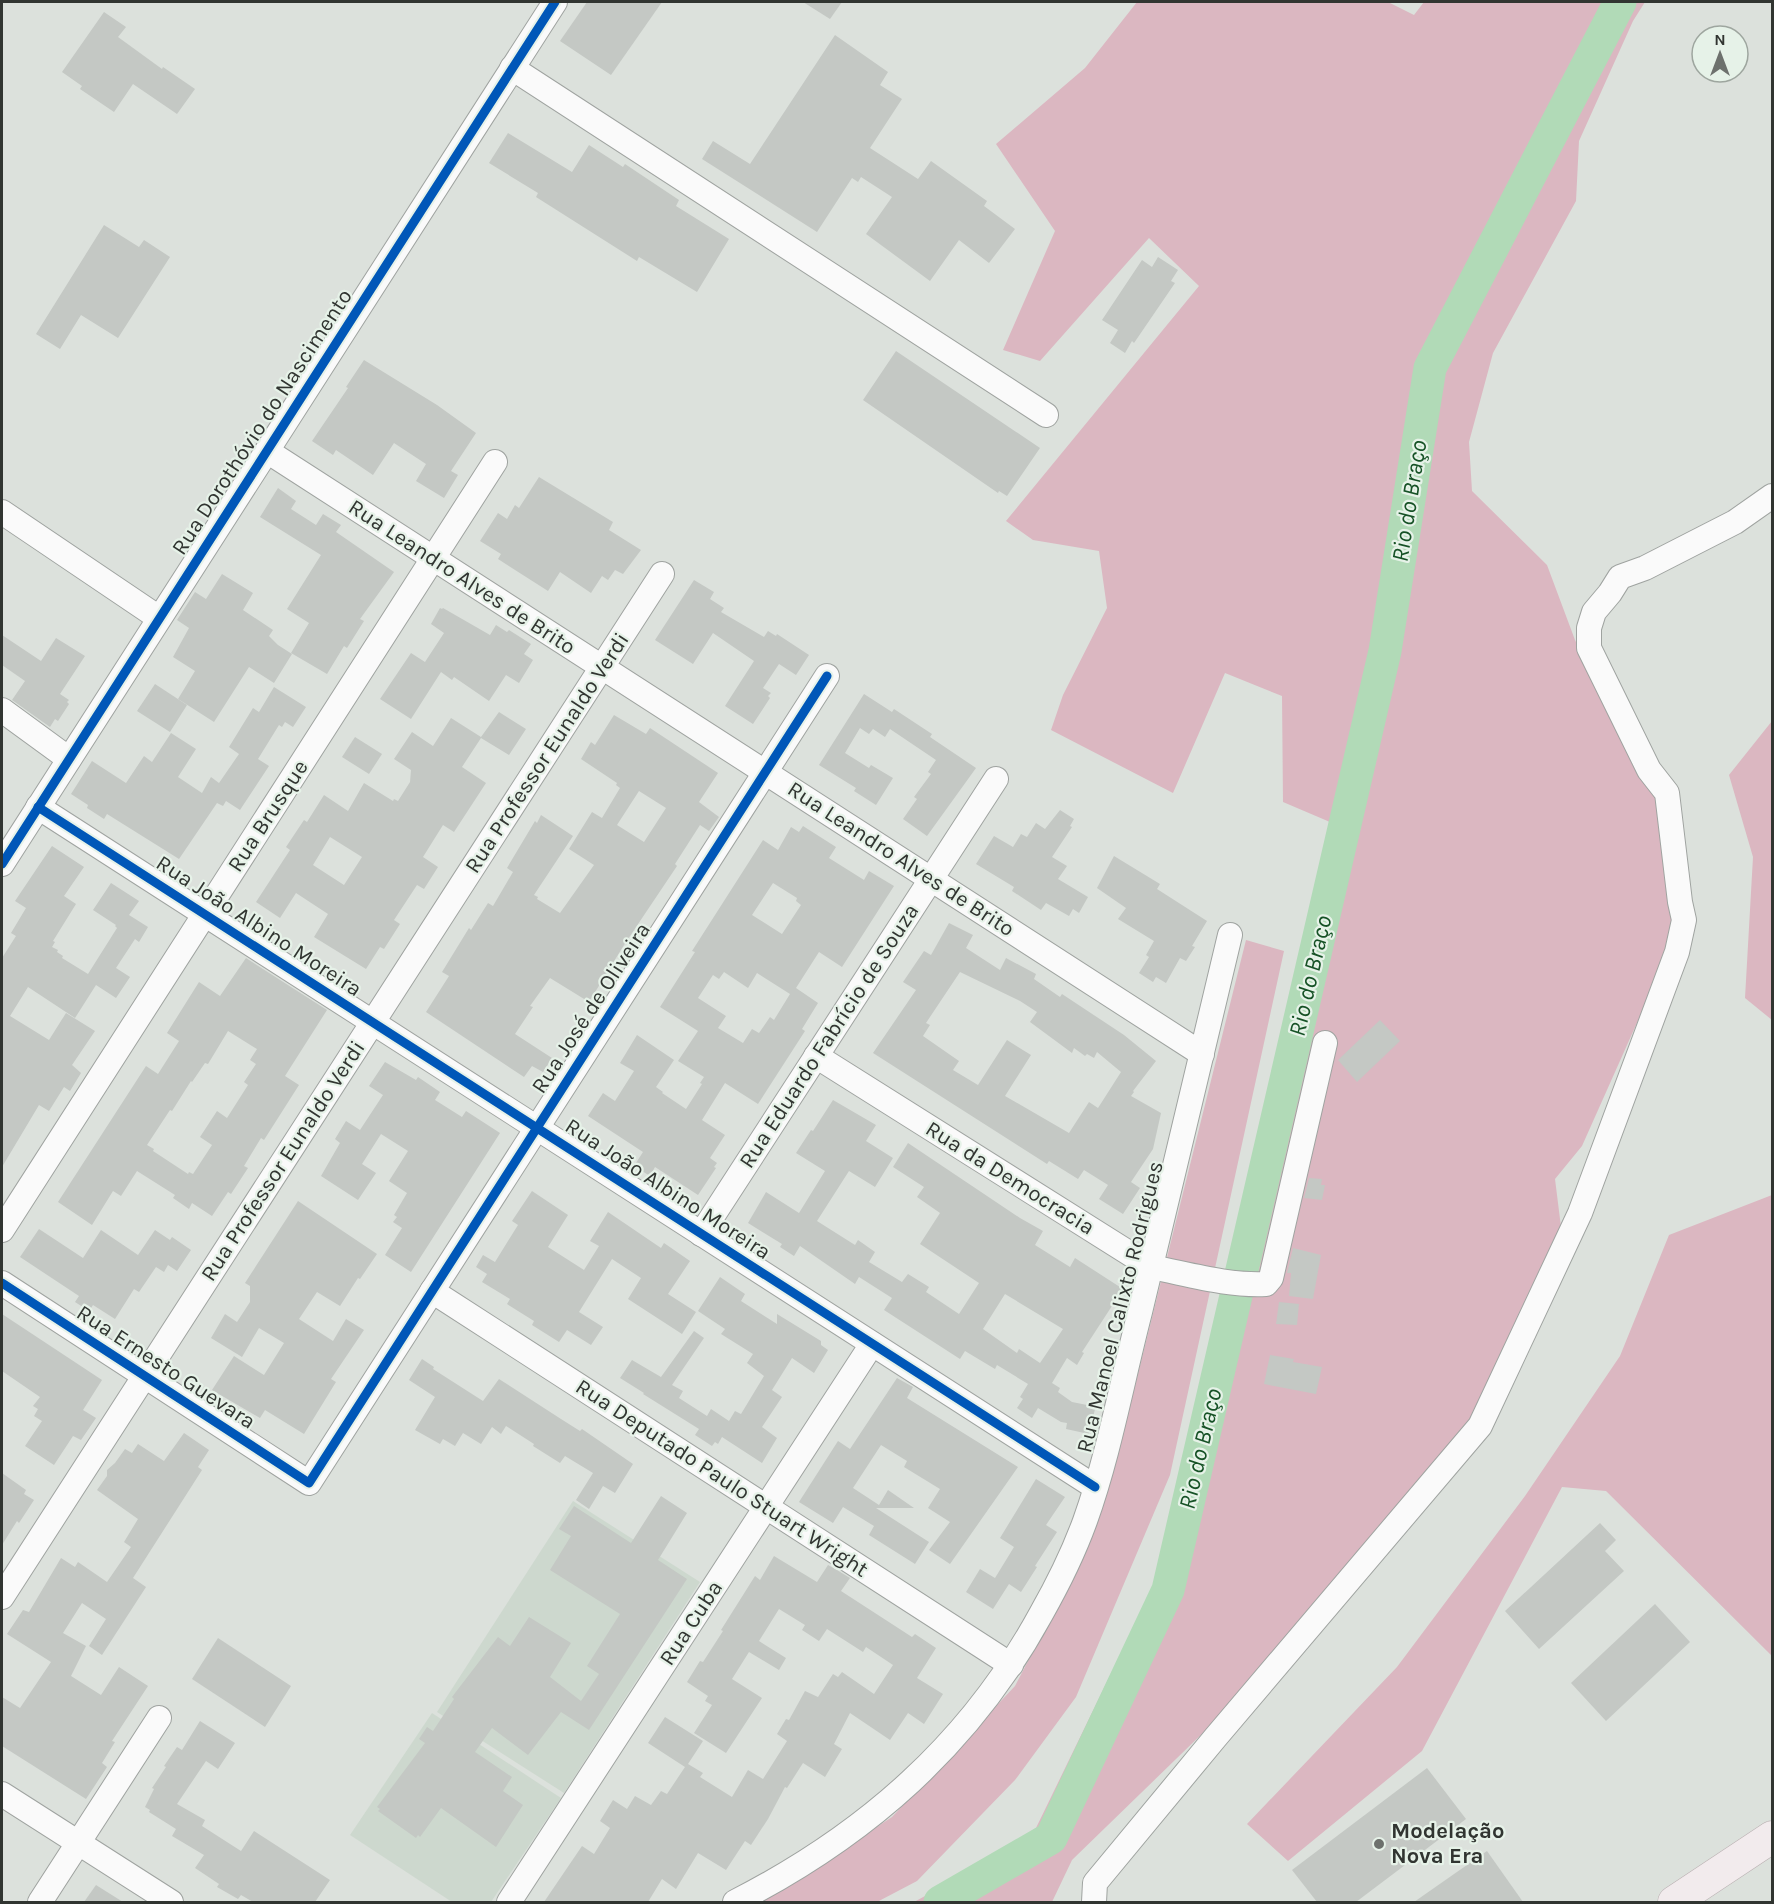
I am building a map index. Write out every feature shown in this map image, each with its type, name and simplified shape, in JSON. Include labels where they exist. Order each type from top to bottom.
[{"type":"main road","points":[[1674,1902],[1773,1837]]},
{"type":"main road","points":[[1708,1902],[1773,1860]]},
{"type":"street","name":"Rua Dorothóvio do Nascimento","points":[[2,864],[555,2]]},
{"type":"street","points":[[512,69],[1046,415]]},
{"type":"street","name":"Rua Leandro Alves de Brito","points":[[267,451],[1202,1054]]},
{"type":"street","name":"Rua Brusque","points":[[2,1230],[495,462]]},
{"type":"street","points":[[1094,1902],[1095,1883],[1480,1426],[1580,1213],[1677,952],[1684,920],[1667,793],[1649,770],[1589,648],[1589,628],[1594,612],[1611,593],[1620,577],[1645,568],[1735,522],[1773,496]]},
{"type":"street","points":[[2,512],[159,618]]},
{"type":"street","name":"Rua Professor Eunaldo Verdi","points":[[2,1596],[662,574]]},
{"type":"street","name":"Rua José de Oliveira","points":[[309,1483],[827,676]]},
{"type":"street","points":[[2,710],[69,759]]},
{"type":"street","name":"Rua Eduardo Fabrício de Souza","points":[[701,1234],[996,779]]},
{"type":"street","name":"Rua João Albino Moreira","points":[[38,807],[1095,1487]]},
{"type":"street","name":"Rua Manoel Calixto Rodrigues","points":[[735,1902],[776,1882],[813,1859],[893,1799],[925,1770],[954,1738],[1011,1665],[1061,1577],[1085,1521],[1095,1487],[1151,1267],[1230,935]]},
{"type":"street","name":"Rua da Democracia","points":[[816,1056],[1151,1267],[1211,1279],[1266,1284],[1270,1278],[1325,1043]]},
{"type":"street","name":"Rua Ernesto Guevara","points":[[2,1283],[309,1483]]},
{"type":"street","name":"Rua Deputado Paulo Stuart Wright","points":[[432,1291],[1011,1665]]},
{"type":"street","name":"Rua Cuba","points":[[509,1902],[872,1344]]},
{"type":"street","points":[[40,1902],[159,1718]]},
{"type":"street","points":[[2,1794],[171,1902]]},
{"type":"shaded area","points":[[1137,2],[1388,2],[1414,15],[1424,2],[1645,2],[1633,21],[1579,141],[1576,201],[1493,353],[1469,442],[1472,491],[1547,565],[1575,640],[1609,713],[1667,816],[1677,933],[1582,1146],[1555,1179],[1562,1235],[1469,1422],[1277,1661],[1072,1860],[1052,1902],[914,1902],[982,1865],[1036,1828],[1154,1585],[1207,1379],[1295,991],[1337,825],[1283,802],[1282,696],[1225,673],[1173,793],[1051,730],[1063,695],[1107,608],[1099,551],[1033,540],[1006,521],[1199,286],[1149,238],[1040,361],[1003,350],[1055,231],[996,144],[1085,68]]},
{"type":"shaded area","points":[[1772,721],[1772,1020],[1745,998],[1753,857],[1729,775]]},
{"type":"shaded area","points":[[1246,940],[1284,951],[1170,1475],[1076,1697],[1015,1780],[917,1881],[877,1902],[752,1902],[793,1882],[892,1817],[1015,1686],[1087,1549],[1131,1402]]},
{"type":"shaded area","points":[[1772,1195],[1772,1656],[1606,1491],[1562,1487],[1422,1751],[1288,1861],[1247,1824],[1397,1667],[1525,1496],[1620,1356],[1669,1235]]},
{"type":"shaded area","points":[[573,1501],[700,1582],[564,1793],[437,1712]]},
{"type":"shaded area","points":[[432,1713],[561,1798],[491,1902],[452,1902],[350,1835]]},
{"type":"building","points":[[587,2],[662,2],[611,75],[560,41]]},
{"type":"building","points":[[803,2],[842,2],[830,19]]},
{"type":"building","points":[[104,12],[126,27],[118,37],[162,69],[163,67],[195,89],[177,114],[133,84],[114,112],[80,89],[82,86],[62,72]]},
{"type":"building","points":[[835,35],[888,72],[880,85],[902,99],[870,148],[918,179],[931,161],[987,201],[984,206],[1015,229],[989,263],[959,240],[930,281],[866,234],[892,197],[861,177],[858,182],[852,178],[817,232],[702,159],[713,141],[750,164]]},
{"type":"building","points":[[508,133],[572,172],[589,145],[623,167],[625,164],[679,200],[676,206],[729,239],[697,292],[639,257],[637,261],[536,197],[538,193],[489,163]]},
{"type":"building","points":[[104,225],[139,247],[144,240],[170,257],[118,338],[81,315],[60,349],[36,334]]},
{"type":"building","points":[[1158,257],[1178,270],[1171,281],[1175,283],[1125,353],[1110,343],[1118,330],[1102,320],[1142,260],[1152,267]]},
{"type":"building","points":[[896,351],[1040,448],[1007,496],[999,491],[998,493],[863,400]]},
{"type":"building","points":[[364,360],[437,405],[476,433],[451,471],[458,475],[444,498],[416,481],[426,464],[394,443],[373,475],[336,450],[333,455],[312,441]]},
{"type":"building","points":[[539,477],[613,522],[609,530],[641,550],[623,574],[615,570],[608,580],[602,576],[591,593],[560,572],[548,591],[498,559],[501,554],[480,541],[498,513],[507,519],[515,505],[519,508]]},
{"type":"building","points":[[278,488],[296,501],[291,509],[316,525],[323,514],[341,525],[336,532],[394,572],[360,619],[364,621],[347,648],[344,646],[327,674],[291,653],[309,623],[287,609],[321,555],[260,517]]},
{"type":"building","points":[[222,574],[253,593],[243,610],[273,630],[269,636],[292,654],[274,683],[249,667],[214,722],[178,699],[195,671],[173,657],[189,628],[177,620],[195,592],[206,599]]},
{"type":"building","points":[[694,580],[714,592],[710,599],[724,608],[721,612],[764,637],[768,631],[776,636],[777,634],[809,655],[796,675],[779,664],[763,688],[771,693],[768,696],[770,698],[753,724],[725,706],[754,661],[713,633],[693,664],[655,640]]},
{"type":"building","points":[[440,608],[490,635],[496,625],[507,632],[509,630],[531,644],[524,654],[533,660],[519,683],[506,675],[489,701],[454,677],[452,680],[441,672],[411,719],[380,699],[411,653],[425,662],[444,633],[431,624]]},
{"type":"building","points":[[2,635],[41,661],[56,638],[85,656],[60,694],[69,700],[67,702],[69,704],[58,721],[55,719],[50,727],[12,700],[25,681],[2,665]]},
{"type":"building","points":[[155,684],[187,705],[170,732],[137,711]]},
{"type":"building","points":[[274,687],[306,707],[293,727],[285,722],[282,727],[279,725],[258,759],[269,766],[240,810],[226,801],[223,806],[217,803],[179,859],[107,814],[104,819],[71,794],[92,761],[126,783],[144,756],[152,762],[171,733],[196,749],[178,777],[202,793],[211,777],[219,783],[239,754],[229,747],[253,708],[259,712]]},
{"type":"building","points":[[864,694],[892,712],[894,709],[932,734],[930,737],[976,768],[927,836],[903,819],[917,799],[914,797],[931,774],[928,772],[936,760],[890,729],[885,737],[873,729],[869,734],[860,728],[845,753],[869,768],[871,765],[893,778],[876,805],[854,791],[856,788],[819,765]]},
{"type":"building","points":[[499,712],[526,729],[509,755],[481,738],[462,767],[486,783],[454,832],[443,825],[423,857],[438,867],[424,889],[417,885],[394,920],[400,924],[384,949],[380,947],[366,969],[314,937],[328,914],[296,893],[280,918],[256,902],[290,850],[286,847],[304,820],[307,822],[324,795],[348,811],[364,783],[393,801],[394,799],[398,801],[410,782],[411,770],[394,759],[412,732],[433,746],[451,718],[481,737]],"holes":[[[330,837],[362,857],[344,885],[313,865]]]},
{"type":"building","points":[[614,715],[646,734],[650,728],[718,773],[699,802],[719,817],[709,831],[700,825],[675,864],[677,866],[589,1002],[550,978],[530,1006],[533,1007],[515,1034],[552,1058],[543,1072],[532,1066],[524,1077],[426,1012],[449,976],[442,972],[469,928],[471,930],[488,903],[493,906],[513,872],[507,868],[535,821],[537,823],[541,815],[573,836],[534,895],[538,897],[537,899],[560,913],[594,865],[569,849],[592,812],[602,818],[620,788],[616,785],[617,783],[581,759],[591,742],[595,745]],"holes":[[[639,791],[666,808],[644,842],[617,825]]]},
{"type":"building","points":[[355,737],[382,754],[369,774],[342,757]]},
{"type":"building","points":[[1060,810],[1074,819],[1070,826],[1072,827],[1052,857],[1067,866],[1058,879],[1088,897],[1079,913],[1073,909],[1069,916],[1046,903],[1041,910],[1012,891],[1014,887],[976,864],[994,836],[1013,847],[1021,834],[1027,837],[1036,823],[1045,829]]},
{"type":"building","points":[[803,826],[836,847],[829,858],[864,880],[869,871],[894,886],[842,967],[819,952],[796,988],[818,1003],[802,1029],[805,1031],[758,1104],[725,1083],[702,1120],[725,1135],[710,1158],[717,1163],[714,1167],[716,1168],[698,1195],[655,1167],[650,1176],[634,1166],[643,1152],[588,1116],[603,1093],[615,1101],[634,1071],[620,1063],[637,1035],[674,1060],[656,1087],[686,1109],[704,1077],[678,1061],[698,1031],[660,1007],[695,952],[692,951],[763,840],[778,850],[791,827],[799,832]],"holes":[[[773,883],[797,898],[796,901],[801,905],[782,934],[752,915]],[[724,972],[748,988],[757,973],[790,994],[774,1020],[770,1017],[759,1033],[752,1029],[743,1043],[718,1028],[726,1016],[698,998],[713,975],[719,979]]]},
{"type":"building","points":[[52,846],[84,867],[64,896],[76,904],[53,941],[55,942],[52,947],[58,950],[62,958],[88,974],[117,928],[93,910],[111,883],[139,901],[129,915],[148,927],[139,942],[135,939],[116,968],[130,977],[116,998],[96,985],[75,1018],[28,987],[10,1016],[49,1040],[66,1013],[95,1031],[72,1065],[81,1073],[70,1091],[64,1087],[49,1111],[39,1105],[2,1167],[2,958],[16,936],[11,933],[26,908],[15,901]]},
{"type":"building","points":[[1114,856],[1160,884],[1157,889],[1207,921],[1186,961],[1180,958],[1166,983],[1156,977],[1153,982],[1139,973],[1149,957],[1146,955],[1154,941],[1118,919],[1126,908],[1097,888]]},
{"type":"building","points":[[949,923],[973,935],[966,948],[1000,970],[1006,958],[1036,974],[1034,979],[1060,997],[1062,994],[1124,1035],[1156,1061],[1131,1096],[1161,1113],[1153,1149],[1131,1182],[1140,1188],[1123,1214],[1099,1199],[1108,1185],[1084,1170],[1078,1179],[1049,1161],[1047,1164],[873,1053],[916,990],[903,982],[924,951],[931,955]],"holes":[[[960,972],[1020,1001],[1037,1012],[1030,1022],[1072,1053],[1074,1048],[1085,1056],[1087,1054],[1094,1058],[1097,1052],[1121,1072],[1098,1108],[1089,1102],[1069,1133],[1005,1096],[1031,1055],[1007,1040],[978,1085],[953,1070],[959,1061],[923,1036],[930,1025],[926,1023]]]},
{"type":"building","points":[[246,958],[327,1010],[285,1076],[299,1085],[264,1140],[261,1138],[244,1166],[248,1168],[231,1194],[228,1192],[212,1216],[192,1203],[189,1209],[173,1198],[175,1195],[137,1171],[121,1196],[113,1191],[92,1225],[58,1202],[146,1066],[158,1074],[179,1041],[167,1033],[199,982],[220,996]],"holes":[[[228,1031],[257,1049],[250,1060],[256,1064],[244,1082],[248,1085],[227,1118],[217,1111],[200,1137],[212,1145],[193,1174],[189,1172],[188,1174],[147,1145],[191,1081],[205,1063],[208,1064]]]},
{"type":"building","points":[[1380,1020],[1400,1041],[1357,1082],[1338,1060]]},
{"type":"building","points":[[385,1062],[416,1080],[418,1077],[440,1092],[435,1100],[462,1117],[466,1111],[500,1133],[411,1272],[385,1255],[402,1228],[393,1222],[397,1217],[394,1215],[407,1193],[389,1181],[408,1151],[381,1134],[362,1164],[376,1173],[358,1200],[321,1176],[340,1143],[335,1139],[346,1121],[360,1130],[383,1095],[369,1086]]},
{"type":"building","points":[[833,1100],[876,1125],[866,1141],[893,1158],[875,1187],[849,1171],[817,1221],[855,1245],[858,1240],[875,1252],[869,1262],[902,1282],[908,1274],[929,1287],[926,1292],[959,1314],[979,1283],[920,1244],[940,1213],[917,1197],[924,1187],[893,1167],[908,1143],[1043,1231],[1035,1245],[1070,1267],[1075,1258],[1123,1289],[1082,1352],[1084,1353],[1077,1365],[1067,1358],[1052,1383],[1060,1388],[1058,1392],[1072,1402],[1095,1409],[1089,1434],[1066,1429],[1067,1423],[1061,1422],[1038,1408],[1032,1418],[1017,1408],[1023,1399],[1020,1397],[1028,1384],[997,1365],[995,1369],[965,1351],[960,1359],[884,1310],[892,1298],[859,1277],[855,1284],[800,1246],[794,1256],[780,1247],[782,1244],[748,1223],[766,1192],[799,1213],[825,1171],[796,1153],[811,1130],[813,1131]],"holes":[[[1005,1294],[1063,1329],[1040,1363],[1019,1349],[1017,1353],[983,1329]]]},
{"type":"building","points":[[1309,1178],[1322,1179],[1321,1185],[1325,1185],[1322,1200],[1304,1198]]},
{"type":"building","points":[[532,1191],[568,1215],[548,1247],[584,1270],[599,1246],[590,1241],[608,1212],[661,1248],[664,1243],[690,1261],[668,1294],[696,1312],[682,1334],[628,1299],[641,1278],[612,1259],[579,1312],[603,1327],[591,1345],[567,1330],[559,1342],[532,1325],[534,1321],[507,1304],[510,1299],[482,1282],[487,1274],[476,1267],[483,1255],[495,1262],[518,1225],[512,1221]]},
{"type":"building","points":[[298,1201],[377,1254],[340,1306],[317,1292],[299,1319],[333,1341],[346,1319],[364,1330],[331,1379],[336,1382],[304,1434],[265,1410],[260,1418],[212,1390],[234,1356],[264,1375],[284,1343],[259,1328],[242,1357],[211,1338],[225,1314],[237,1322],[250,1302],[250,1286],[245,1283]]},
{"type":"building","points":[[39,1229],[83,1258],[101,1230],[138,1255],[155,1230],[170,1240],[172,1237],[191,1250],[177,1271],[168,1265],[164,1272],[156,1267],[139,1292],[134,1289],[115,1319],[93,1305],[89,1311],[75,1302],[79,1296],[20,1257]]},
{"type":"building","points":[[1293,1248],[1321,1255],[1313,1299],[1289,1296],[1291,1273],[1287,1273]]},
{"type":"building","points":[[720,1277],[745,1294],[741,1301],[777,1324],[777,1314],[821,1341],[821,1345],[828,1350],[814,1373],[792,1358],[772,1390],[782,1397],[762,1427],[777,1438],[762,1463],[722,1437],[718,1444],[715,1442],[712,1446],[695,1435],[699,1429],[620,1378],[632,1360],[661,1377],[694,1331],[704,1338],[672,1385],[683,1391],[679,1398],[707,1416],[711,1409],[729,1421],[735,1411],[741,1414],[764,1376],[747,1363],[753,1354],[721,1334],[725,1329],[698,1311]]},
{"type":"building","points":[[1279,1302],[1299,1304],[1297,1325],[1276,1324]]},
{"type":"building","points":[[2,1314],[102,1380],[83,1410],[96,1418],[81,1440],[73,1436],[54,1465],[25,1446],[42,1421],[34,1416],[38,1409],[33,1406],[40,1397],[2,1371]]},
{"type":"building","points":[[1270,1355],[1322,1367],[1316,1394],[1264,1384]]},
{"type":"building","points":[[422,1359],[434,1367],[433,1369],[483,1401],[499,1379],[580,1431],[582,1429],[633,1464],[615,1493],[603,1486],[589,1509],[576,1500],[593,1473],[565,1456],[560,1463],[506,1426],[501,1434],[492,1427],[481,1444],[463,1433],[455,1446],[443,1439],[440,1444],[415,1430],[435,1397],[409,1380]]},
{"type":"building","points":[[897,1378],[913,1387],[907,1398],[1018,1467],[950,1564],[929,1550],[950,1522],[928,1508],[940,1489],[904,1467],[907,1461],[881,1445],[853,1488],[879,1505],[888,1490],[914,1508],[876,1508],[929,1542],[915,1564],[869,1535],[874,1526],[843,1507],[833,1523],[799,1502],[838,1441],[850,1449]]},
{"type":"building","points":[[184,1433],[209,1450],[198,1467],[202,1470],[133,1578],[146,1587],[102,1655],[89,1646],[106,1619],[82,1603],[63,1633],[86,1646],[71,1676],[101,1695],[119,1667],[148,1686],[112,1741],[115,1742],[102,1763],[107,1767],[86,1799],[2,1746],[2,1697],[20,1708],[51,1662],[7,1634],[23,1610],[29,1612],[61,1558],[75,1567],[78,1562],[107,1582],[131,1547],[124,1542],[138,1519],[97,1490],[107,1476],[107,1470],[125,1449],[132,1453],[138,1444],[164,1461]]},
{"type":"building","points":[[2,1473],[26,1490],[24,1494],[34,1500],[2,1545]]},
{"type":"building","points":[[1036,1479],[1065,1497],[1046,1525],[1057,1532],[1021,1592],[1009,1584],[993,1609],[966,1592],[980,1569],[995,1578],[1014,1547],[1000,1538]]},
{"type":"building","points":[[661,1496],[687,1513],[658,1560],[687,1579],[589,1730],[561,1712],[528,1755],[492,1728],[475,1752],[512,1777],[503,1791],[523,1805],[496,1847],[441,1808],[420,1837],[418,1835],[416,1838],[378,1811],[380,1809],[377,1807],[425,1743],[419,1739],[427,1727],[433,1731],[454,1699],[452,1697],[498,1637],[510,1646],[529,1617],[571,1643],[550,1677],[581,1701],[599,1674],[587,1666],[620,1614],[550,1570],[571,1536],[559,1529],[574,1506],[631,1543]]},
{"type":"building","points":[[1600,1523],[1616,1540],[1605,1551],[1624,1571],[1539,1649],[1505,1611]]},
{"type":"building","points":[[774,1556],[817,1582],[828,1565],[837,1570],[850,1578],[841,1591],[912,1637],[915,1634],[936,1648],[917,1678],[943,1694],[924,1724],[908,1713],[890,1740],[850,1713],[834,1744],[842,1749],[825,1777],[803,1763],[787,1788],[785,1787],[751,1845],[745,1841],[726,1870],[698,1853],[676,1889],[662,1879],[648,1902],[544,1902],[582,1846],[594,1854],[610,1828],[600,1821],[613,1800],[627,1809],[635,1796],[651,1805],[661,1791],[667,1794],[685,1767],[648,1743],[665,1717],[703,1741],[688,1764],[703,1773],[700,1777],[732,1797],[748,1770],[763,1779],[787,1741],[777,1734],[786,1719],[789,1720],[805,1691],[818,1697],[833,1674],[838,1677],[842,1672],[874,1694],[893,1665],[866,1647],[863,1652],[827,1629],[819,1641],[802,1630],[805,1625],[779,1609],[759,1641],[786,1658],[779,1670],[749,1652],[732,1679],[762,1698],[726,1753],[694,1733],[712,1705],[705,1701],[708,1696],[687,1682],[723,1631],[721,1630],[755,1576],[760,1580]]},
{"type":"building","points":[[1655,1604],[1690,1642],[1606,1721],[1571,1683]]},
{"type":"building","points":[[218,1638],[291,1686],[265,1727],[192,1679]]},
{"type":"building","points":[[200,1721],[235,1743],[218,1769],[206,1761],[177,1804],[205,1820],[202,1826],[241,1851],[254,1831],[330,1880],[315,1902],[253,1902],[241,1895],[238,1899],[217,1887],[219,1884],[195,1868],[204,1855],[172,1836],[176,1829],[145,1807],[154,1789],[152,1788],[166,1767],[164,1766],[177,1747],[182,1750]]},
{"type":"building","name":"Modelação Nova Era","points":[[1427,1768],[1466,1819],[1356,1902],[1317,1902],[1292,1870]]},
{"type":"building","points":[[1487,1851],[1523,1902],[1414,1902]]},
{"type":"building","points":[[96,1885],[123,1902],[84,1902]]},
{"type":"waterway","name":"Rio do Braço","points":[[940,1902],[1051,1838],[1168,1590],[1385,651],[1430,368],[1620,2]]},
{"type":"cycle path","points":[[2,864],[555,2]]},
{"type":"cycle path","points":[[2,1283],[309,1483],[827,676]]},
{"type":"cycle path","points":[[38,807],[1095,1487]]},
{"type":"place","name":"Modelação Nova Era","points":[[1379,1844]]}]
